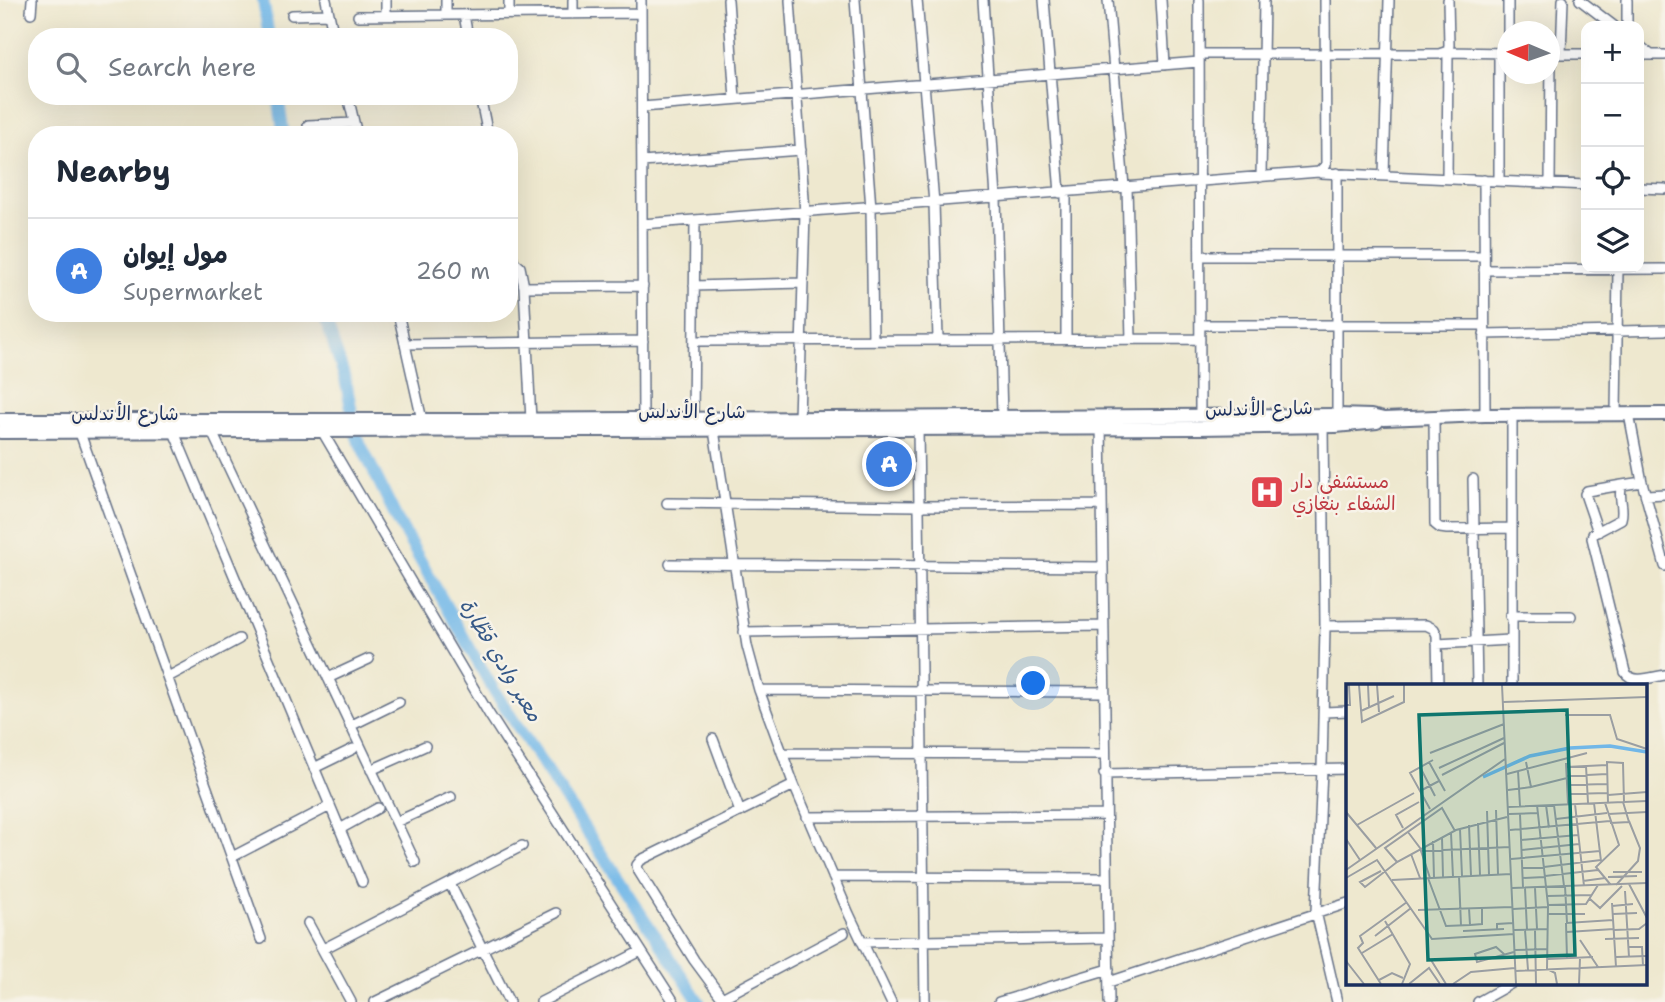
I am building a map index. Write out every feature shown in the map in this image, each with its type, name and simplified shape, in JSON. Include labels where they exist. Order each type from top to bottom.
[{"type":"main road","name":"شارع الأندلس","points":[[364,426],[422,420],[531,420],[643,424],[714,430],[918,423],[1323,420],[1337,415],[1384,419],[1512,414],[1665,414]]},
{"type":"main road","name":"شارع الأندلس","points":[[0,420],[364,426],[643,424],[693,418],[799,418],[918,423],[1002,417],[1101,423],[1200,416],[1372,424],[1384,419]]},
{"type":"main road","name":"شارع الأندلس","points":[[0,432],[322,431],[340,426]]},
{"type":"street","points":[[31,13],[32,0]]},
{"type":"street","points":[[326,0],[332,28]]},
{"type":"street","points":[[386,0],[386,16]]},
{"type":"street","points":[[446,0],[446,15]]},
{"type":"street","points":[[509,0],[509,14]]},
{"type":"street","points":[[573,0],[573,14]]},
{"type":"street","points":[[641,0],[643,424]]},
{"type":"street","points":[[728,0],[735,99]]},
{"type":"street","points":[[790,0],[805,213],[799,418]]},
{"type":"street","points":[[855,0],[871,208],[873,340]]},
{"type":"street","points":[[917,0],[934,203],[938,339]]},
{"type":"street","points":[[983,0],[996,198],[1002,417]]},
{"type":"street","points":[[1044,0],[1063,193],[1066,339]]},
{"type":"street","points":[[1108,0],[1126,187],[1131,339]]},
{"type":"street","points":[[1161,0],[1165,65]]},
{"type":"street","points":[[1199,0],[1200,416]]},
{"type":"street","points":[[1261,177],[1264,0]]},
{"type":"street","points":[[1319,172],[1326,165],[1325,0]]},
{"type":"street","points":[[1384,176],[1389,0]]},
{"type":"street","points":[[1447,178],[1448,0]]},
{"type":"street","points":[[1508,0],[1508,21]]},
{"type":"street","points":[[1560,21],[1563,0]]},
{"type":"street","points":[[1580,0],[1607,21]]},
{"type":"street","points":[[1627,0],[1627,21]]},
{"type":"street","points":[[358,16],[641,13]]},
{"type":"street","points":[[292,15],[329,14]]},
{"type":"street","points":[[464,15],[466,28]]},
{"type":"street","points":[[1644,49],[1651,55]]},
{"type":"street","points":[[642,107],[1165,65],[1199,58],[1264,54],[1497,53]]},
{"type":"street","points":[[1560,54],[1581,54]]},
{"type":"street","points":[[1644,55],[1665,55]]},
{"type":"street","points":[[1499,181],[1502,84]]},
{"type":"street","points":[[1550,183],[1553,84]]},
{"type":"street","points":[[350,105],[355,126]]},
{"type":"street","points":[[482,105],[486,126]]},
{"type":"street","points":[[308,125],[354,122]]},
{"type":"street","points":[[642,162],[801,150]]},
{"type":"street","points":[[642,224],[1319,172],[1581,185]]},
{"type":"street","points":[[1337,173],[1337,415]]},
{"type":"street","points":[[1484,180],[1485,415]]},
{"type":"street","points":[[1644,188],[1665,189]]},
{"type":"street","points":[[693,418],[695,221]]},
{"type":"street","points":[[1199,256],[1484,256]]},
{"type":"street","points":[[518,266],[524,287],[531,420]]},
{"type":"street","points":[[1484,270],[1581,269]]},
{"type":"street","points":[[1644,269],[1665,269]]},
{"type":"street","points":[[1618,273],[1623,414],[1662,542],[1665,566]]},
{"type":"street","points":[[694,286],[803,283]]},
{"type":"street","points":[[524,287],[643,286]]},
{"type":"street","points":[[400,322],[422,420]]},
{"type":"street","points":[[1200,325],[1665,330]]},
{"type":"street","points":[[694,341],[1200,339]]},
{"type":"street","points":[[405,344],[643,341]]},
{"type":"street","points":[[1512,414],[1512,684]]},
{"type":"street","points":[[1434,418],[1435,524],[1440,528],[1511,528]]},
{"type":"street","points":[[1323,420],[1324,712],[1316,912],[1337,1002]]},
{"type":"street","points":[[918,423],[919,690],[925,1002]]},
{"type":"street","points":[[1101,423],[1109,1002]]},
{"type":"street","points":[[714,430],[744,632],[759,690],[807,817],[891,1002]]},
{"type":"street","points":[[322,431],[489,714],[674,1002]]},
{"type":"street","points":[[174,432],[362,882]]},
{"type":"street","points":[[212,432],[415,862]]},
{"type":"street","points":[[80,433],[261,939]]},
{"type":"street","points":[[1473,479],[1477,684]]},
{"type":"street","points":[[1598,532],[1585,494],[1587,491],[1642,482]]},
{"type":"street","points":[[1622,485],[1621,519],[1593,534],[1592,538],[1625,672],[1634,680],[1665,675]]},
{"type":"street","points":[[1646,495],[1665,494]]},
{"type":"street","points":[[667,503],[1101,505]]},
{"type":"street","points":[[670,564],[1102,567]]},
{"type":"street","points":[[1510,616],[1571,616]]},
{"type":"street","points":[[1325,626],[1426,625],[1434,629],[1438,684]]},
{"type":"street","points":[[744,632],[1102,626]]},
{"type":"street","points":[[168,677],[239,639]]},
{"type":"street","points":[[1437,644],[1510,640]]},
{"type":"street","points":[[328,678],[369,659]]},
{"type":"street","points":[[759,690],[1103,692]]},
{"type":"street","points":[[350,726],[399,702]]},
{"type":"street","points":[[1324,712],[1346,711]]},
{"type":"street","points":[[713,739],[740,812]]},
{"type":"street","points":[[371,770],[425,746]]},
{"type":"street","points":[[314,768],[353,749]]},
{"type":"street","points":[[782,753],[1104,754]]},
{"type":"street","points":[[1104,774],[1346,769]]},
{"type":"street","points":[[794,785],[641,860],[637,864],[638,870],[694,960],[724,1000],[844,933]]},
{"type":"street","points":[[396,822],[451,797]]},
{"type":"street","points":[[232,857],[330,806]]},
{"type":"street","points":[[340,829],[378,807]]},
{"type":"street","points":[[807,817],[1105,815]]},
{"type":"street","points":[[323,949],[522,846]]},
{"type":"street","points":[[833,877],[1107,878]]},
{"type":"street","points":[[450,884],[509,1002]]},
{"type":"street","points":[[1109,982],[1346,903]]},
{"type":"street","points":[[374,1002],[556,912]]},
{"type":"street","points":[[308,923],[351,1002]]},
{"type":"street","points":[[862,942],[1108,939]]},
{"type":"street","points":[[541,1002],[641,951]]},
{"type":"street","points":[[999,1002],[1109,969]]},
{"type":"street","points":[[1478,1002],[1510,984]]},
{"type":"waterway","name":"معبر وادي قطّارة","points":[[263,0],[268,28]]},
{"type":"waterway","name":"معبر وادي قطّارة","points":[[279,105],[283,126]]},
{"type":"waterway","name":"معبر وادي قطّارة","points":[[326,322],[345,378],[357,437],[398,521],[493,689],[699,1002]]},
{"type":"place","name":"مول إيوان","points":[[889,464]]},
{"type":"place","name":"مستشفى دار الشفاء بنغازي","points":[[1267,492]]}]
